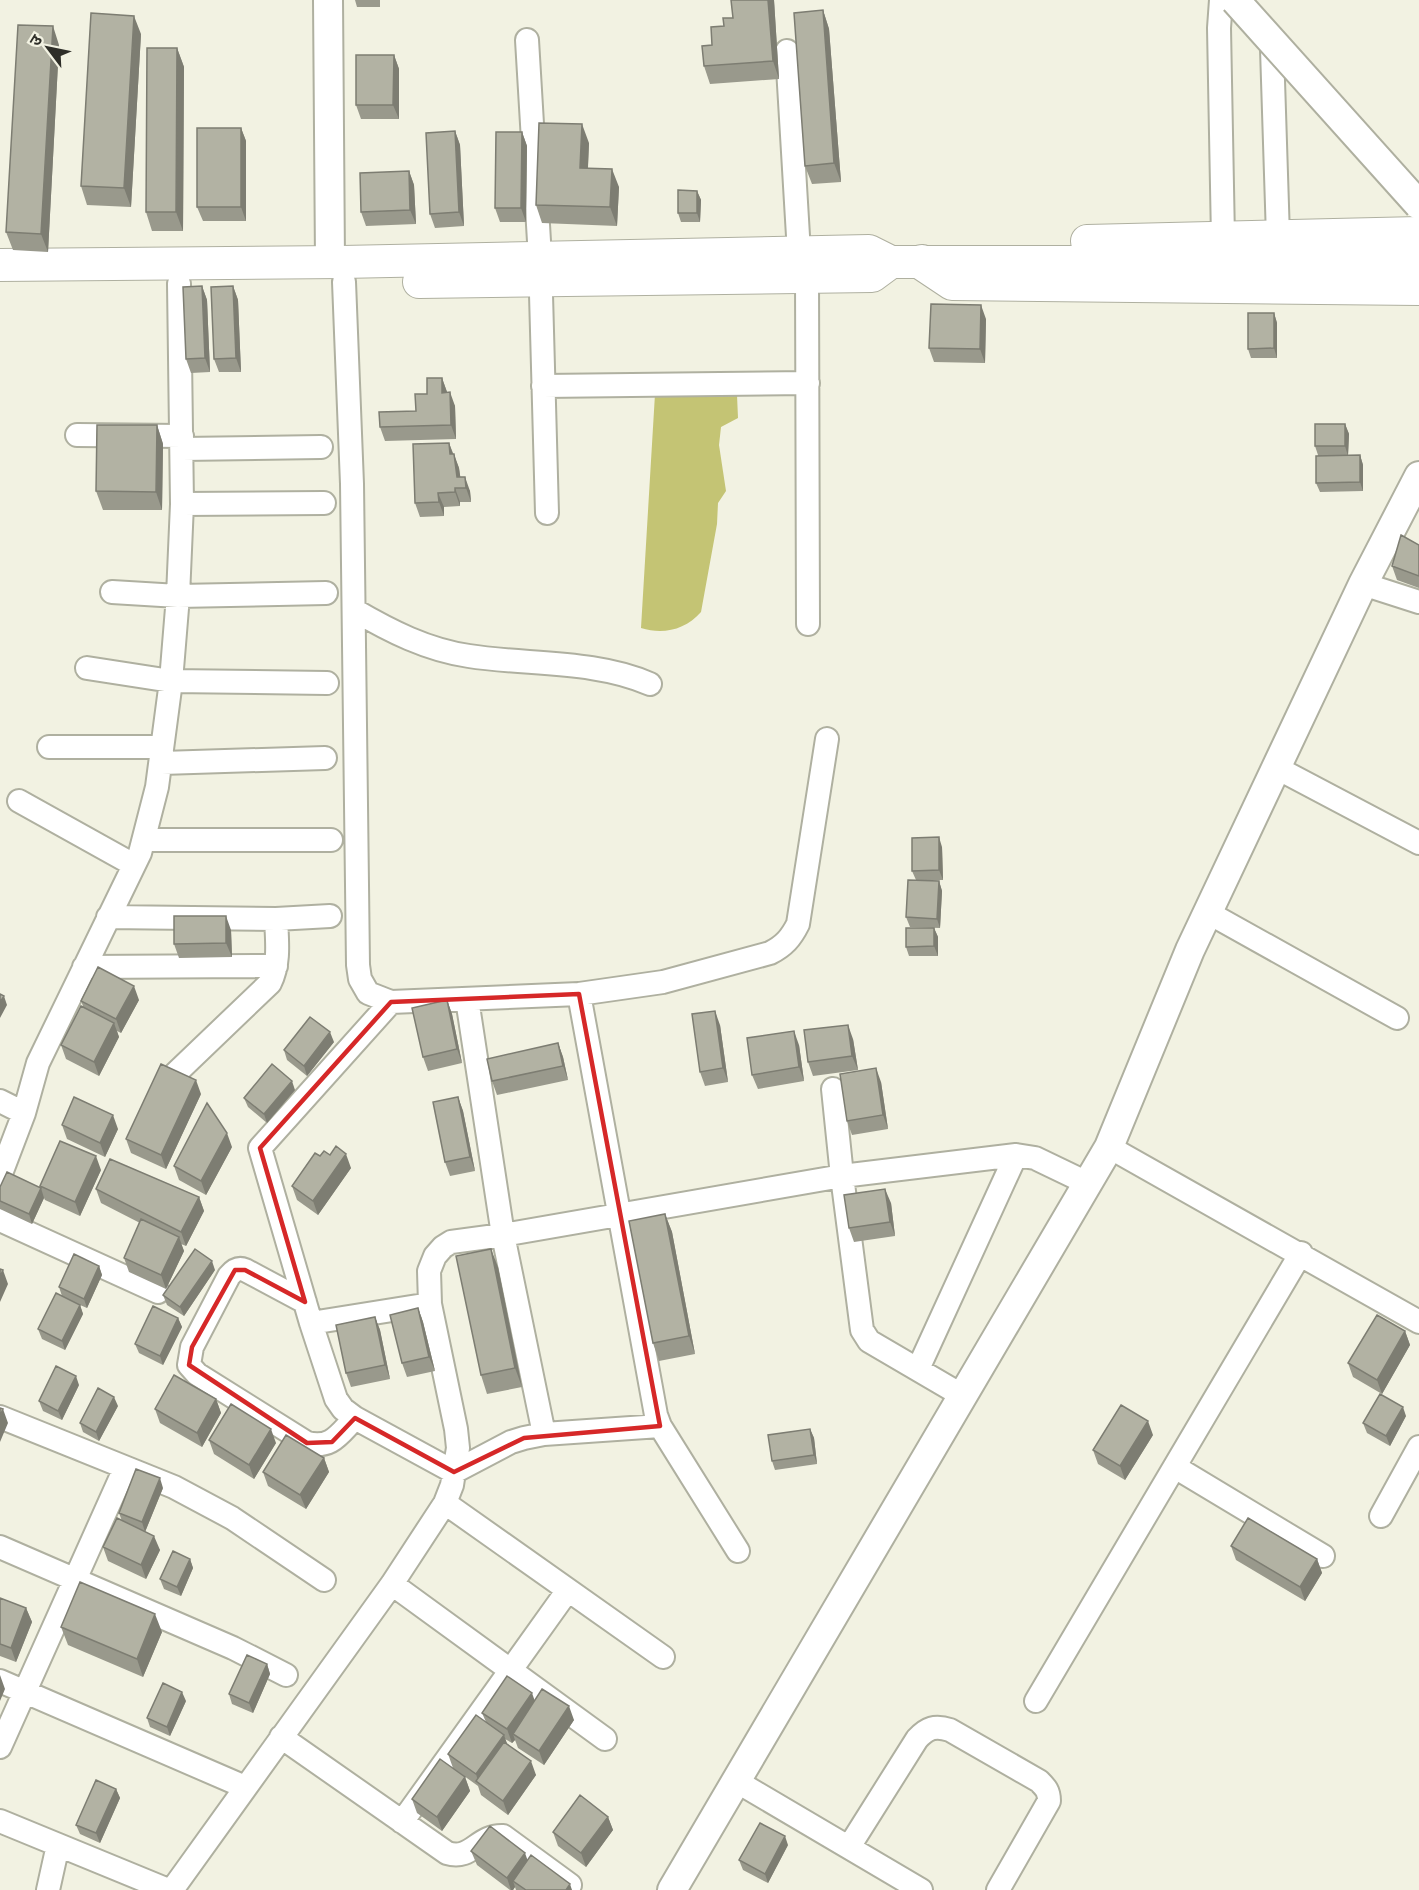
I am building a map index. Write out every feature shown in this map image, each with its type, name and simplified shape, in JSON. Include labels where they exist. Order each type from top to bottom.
[{"type":"highway","points":[[0,265],[337,272],[803,264],[872,276],[919,262],[953,243],[1419,233]]},
{"type":"highway","points":[[919,262],[1419,262]]},
{"type":"highway","points":[[919,262],[952,284],[1419,289]]},
{"type":"highway","points":[[0,287],[179,284],[337,272]]},
{"type":"main road","points":[[328,0],[337,272]]},
{"type":"main road","points":[[1235,0],[1419,205]]},
{"type":"main road","points":[[672,1890],[736,1780],[952,1389],[1109,1147],[1207,912],[1363,584],[1419,476]]},
{"type":"street","points":[[1221,0],[1419,187]]},
{"type":"street","points":[[1221,0],[1219,27],[1223,239]]},
{"type":"street","points":[[527,40],[540,269],[547,513]]},
{"type":"street","points":[[1272,49],[1278,237]]},
{"type":"street","points":[[787,51],[803,264],[807,383],[808,624]]},
{"type":"street","points":[[337,272],[352,473],[358,965],[360,979],[368,993],[390,1002],[579,994],[663,982],[770,953],[781,947],[791,937],[798,924],[827,739]]},
{"type":"street","points":[[0,1176],[24,1113],[38,1064],[144,840],[162,755],[178,596],[182,504],[179,284]]},
{"type":"street","points":[[543,386],[807,383]]},
{"type":"street","points":[[77,435],[182,442],[321,447]]},
{"type":"street","points":[[182,504],[324,503]]},
{"type":"street","points":[[1363,584],[1419,602]]},
{"type":"street","points":[[112,592],[178,596],[326,593]]},
{"type":"street","points":[[354,610],[393,633],[426,646],[467,656],[619,672],[650,684]]},
{"type":"street","points":[[87,668],[171,681],[327,683]]},
{"type":"street","points":[[49,747],[162,755],[325,758]]},
{"type":"street","points":[[1275,767],[1419,843]]},
{"type":"street","points":[[19,801],[134,865]]},
{"type":"street","points":[[144,840],[331,840]]},
{"type":"street","points":[[1207,912],[1397,1018]]},
{"type":"street","points":[[108,917],[276,919],[330,916]]},
{"type":"street","points":[[175,1074],[270,983],[276,966],[276,919]]},
{"type":"street","points":[[84,967],[276,966]]},
{"type":"street","points":[[579,994],[652,1400],[660,1426],[738,1551]]},
{"type":"street","points":[[467,999],[503,1235],[544,1434]]},
{"type":"street","points":[[390,1002],[260,1148],[308,1313],[336,1399],[343,1409],[355,1418],[454,1472]]},
{"type":"street","points":[[833,1089],[862,1330],[869,1341],[952,1389]]},
{"type":"street","points":[[0,1101],[24,1113]]},
{"type":"street","points":[[1109,1147],[1301,1253],[1419,1322]]},
{"type":"street","points":[[918,1369],[1016,1155]]},
{"type":"street","points":[[0,1821],[170,1890],[392,1584],[445,1503],[452,1485],[458,1449],[456,1429],[429,1304],[429,1271],[435,1256],[451,1242],[842,1176],[1016,1155],[1035,1158],[1053,1165],[1087,1184]]},
{"type":"street","points":[[0,1220],[158,1292]]},
{"type":"street","points":[[1036,1701],[1301,1253]]},
{"type":"street","points":[[355,1418],[332,1442],[320,1446],[307,1443],[197,1374],[189,1365],[192,1347],[229,1276],[240,1268],[245,1270],[308,1313],[429,1304]]},
{"type":"street","points":[[0,1418],[174,1487],[232,1518],[324,1581]]},
{"type":"street","points":[[454,1472],[511,1442],[544,1434],[660,1426]]},
{"type":"street","points":[[1381,1516],[1419,1448]]},
{"type":"street","points":[[1175,1467],[1323,1556]]},
{"type":"street","points":[[0,1747],[125,1468]]},
{"type":"street","points":[[445,1503],[663,1657]]},
{"type":"street","points":[[0,1546],[233,1648],[286,1675]]},
{"type":"street","points":[[392,1584],[605,1739]]},
{"type":"street","points":[[402,1822],[568,1590]]},
{"type":"street","points":[[0,1681],[245,1787]]},
{"type":"street","points":[[849,1847],[917,1739],[925,1730],[942,1727],[1047,1788],[1049,1802],[998,1890]]},
{"type":"street","points":[[281,1737],[447,1853],[456,1856],[474,1848],[484,1839],[503,1836],[570,1885]]},
{"type":"street","points":[[736,1780],[921,1890]]},
{"type":"street","points":[[48,1890],[58,1845]]},
{"type":"highlighted area","points":[[579,994],[660,1426],[524,1438],[454,1472],[355,1418],[332,1442],[307,1443],[189,1365],[192,1347],[235,1270],[245,1270],[305,1302],[260,1148],[391,1002]]},
{"type":"shaded area","points":[[655,394],[737,395],[738,418],[721,427],[719,445],[726,491],[718,503],[717,524],[701,612],[681,627],[665,631],[641,628]]},
{"type":"building","points":[[731,0],[768,0],[773,61],[704,66],[702,46],[712,45],[711,27],[724,26],[723,18],[733,18]]},
{"type":"building","points":[[823,10],[834,163],[805,166],[794,13]]},
{"type":"building","points":[[91,13],[134,16],[124,188],[81,186]]},
{"type":"building","points":[[18,25],[53,26],[41,234],[6,232]]},
{"type":"building","points":[[147,48],[177,48],[176,212],[146,212]]},
{"type":"building","points":[[356,55],[394,55],[393,105],[356,105]]},
{"type":"building","points":[[539,123],[582,124],[580,168],[612,169],[610,207],[536,205]]},
{"type":"building","points":[[197,128],[241,128],[241,207],[197,207]]},
{"type":"building","points":[[455,131],[459,212],[430,214],[426,133]]},
{"type":"building","points":[[496,132],[522,132],[521,208],[495,208]]},
{"type":"building","points":[[409,171],[410,210],[361,212],[360,173]]},
{"type":"building","points":[[678,190],[697,191],[697,213],[678,213]]},
{"type":"building","points":[[202,286],[205,358],[186,359],[183,287]]},
{"type":"building","points":[[233,286],[236,358],[214,359],[211,287]]},
{"type":"building","points":[[931,304],[981,305],[980,349],[929,348]]},
{"type":"building","points":[[1248,313],[1274,313],[1274,348],[1248,349]]},
{"type":"building","points":[[427,378],[442,378],[442,393],[450,392],[451,425],[380,427],[379,412],[416,411],[415,394],[427,394]]},
{"type":"building","points":[[1315,424],[1345,424],[1345,446],[1315,446]]},
{"type":"building","points":[[97,425],[157,425],[156,492],[96,491]]},
{"type":"building","points":[[449,443],[450,454],[454,454],[457,477],[465,477],[466,488],[455,488],[455,492],[438,493],[439,502],[415,503],[413,444]]},
{"type":"building","points":[[1360,455],[1360,482],[1316,483],[1316,456]]},
{"type":"building","points":[[1401,535],[1419,545],[1419,576],[1392,566]]},
{"type":"building","points":[[939,837],[939,870],[912,871],[912,838]]},
{"type":"building","points":[[908,880],[939,881],[937,919],[906,917]]},
{"type":"building","points":[[174,916],[226,916],[226,943],[174,944]]},
{"type":"building","points":[[906,928],[934,928],[934,946],[906,947]]},
{"type":"building","points":[[98,967],[134,986],[116,1019],[81,1001]]},
{"type":"building","points":[[447,1000],[457,1049],[423,1057],[412,1008]]},
{"type":"building","points":[[81,1006],[114,1023],[94,1062],[61,1045]]},
{"type":"building","points":[[715,1011],[723,1068],[700,1072],[692,1014]]},
{"type":"building","points":[[310,1017],[330,1032],[304,1066],[284,1050]]},
{"type":"building","points":[[848,1025],[852,1056],[808,1062],[804,1030]]},
{"type":"building","points":[[794,1031],[799,1067],[752,1075],[747,1038]]},
{"type":"building","points":[[558,1043],[563,1066],[492,1081],[487,1059]]},
{"type":"building","points":[[161,1064],[196,1080],[161,1155],[126,1139]]},
{"type":"building","points":[[272,1064],[292,1081],[264,1114],[244,1098]]},
{"type":"building","points":[[876,1068],[883,1115],[847,1121],[840,1074]]},
{"type":"building","points":[[74,1097],[113,1115],[100,1143],[62,1125]]},
{"type":"building","points":[[458,1097],[470,1157],[445,1162],[433,1102]]},
{"type":"building","points":[[207,1103],[227,1133],[201,1181],[174,1166]]},
{"type":"building","points":[[60,1141],[96,1156],[75,1202],[40,1186]]},
{"type":"building","points":[[336,1146],[346,1154],[313,1201],[292,1186],[315,1153],[320,1156],[324,1151],[330,1155]]},
{"type":"building","points":[[110,1159],[199,1197],[181,1232],[96,1189]]},
{"type":"building","points":[[7,1172],[41,1188],[29,1214],[0,1201],[0,1187]]},
{"type":"building","points":[[885,1189],[890,1222],[849,1228],[844,1195]]},
{"type":"building","points":[[665,1214],[689,1336],[653,1343],[629,1221]]},
{"type":"building","points":[[141,1219],[179,1237],[161,1275],[124,1258]]},
{"type":"building","points":[[195,1249],[212,1261],[180,1307],[163,1295]]},
{"type":"building","points":[[491,1249],[515,1368],[481,1375],[456,1256]]},
{"type":"building","points":[[74,1254],[99,1266],[84,1299],[59,1287]]},
{"type":"building","points":[[56,1293],[80,1305],[62,1341],[38,1329]]},
{"type":"building","points":[[153,1306],[178,1318],[160,1356],[135,1344]]},
{"type":"building","points":[[418,1308],[429,1357],[402,1363],[390,1315]]},
{"type":"building","points":[[1377,1315],[1405,1331],[1377,1380],[1348,1363]]},
{"type":"building","points":[[375,1317],[385,1365],[346,1373],[336,1325]]},
{"type":"building","points":[[56,1366],[76,1376],[58,1411],[39,1401]]},
{"type":"building","points":[[174,1375],[216,1399],[197,1433],[155,1409]]},
{"type":"building","points":[[98,1388],[114,1397],[96,1432],[80,1423]]},
{"type":"building","points":[[1380,1394],[1403,1407],[1386,1436],[1363,1423]]},
{"type":"building","points":[[231,1404],[271,1429],[249,1465],[209,1440]]},
{"type":"building","points":[[1121,1405],[1148,1421],[1120,1466],[1093,1450]]},
{"type":"building","points":[[810,1429],[814,1455],[772,1461],[768,1435]]},
{"type":"building","points":[[286,1435],[324,1458],[300,1495],[263,1472]]},
{"type":"building","points":[[136,1469],[160,1478],[142,1522],[119,1513]]},
{"type":"building","points":[[117,1518],[154,1536],[141,1565],[103,1547]]},
{"type":"building","points":[[1248,1518],[1317,1559],[1300,1587],[1231,1546]]},
{"type":"building","points":[[173,1551],[190,1559],[177,1587],[160,1579]]},
{"type":"building","points":[[80,1582],[155,1614],[137,1659],[61,1627]]},
{"type":"building","points":[[0,1598],[26,1608],[11,1648],[0,1644]]},
{"type":"building","points":[[247,1655],[267,1664],[249,1703],[229,1694]]},
{"type":"building","points":[[507,1676],[532,1693],[507,1729],[482,1713]]},
{"type":"building","points":[[163,1683],[182,1692],[167,1727],[147,1718]]},
{"type":"building","points":[[542,1689],[569,1706],[539,1751],[513,1734]]},
{"type":"building","points":[[476,1715],[504,1735],[476,1774],[448,1754]]},
{"type":"building","points":[[504,1742],[531,1761],[503,1801],[476,1781]]},
{"type":"building","points":[[440,1759],[465,1777],[437,1817],[412,1799]]},
{"type":"building","points":[[96,1780],[116,1789],[96,1833],[76,1825]]},
{"type":"building","points":[[580,1795],[608,1817],[581,1853],[553,1832]]},
{"type":"building","points":[[760,1823],[785,1836],[765,1874],[739,1860]]},
{"type":"building","points":[[490,1826],[525,1853],[507,1878],[471,1851]]},
{"type":"building","points":[[531,1855],[570,1884],[566,1890],[526,1890],[513,1881]]}]
